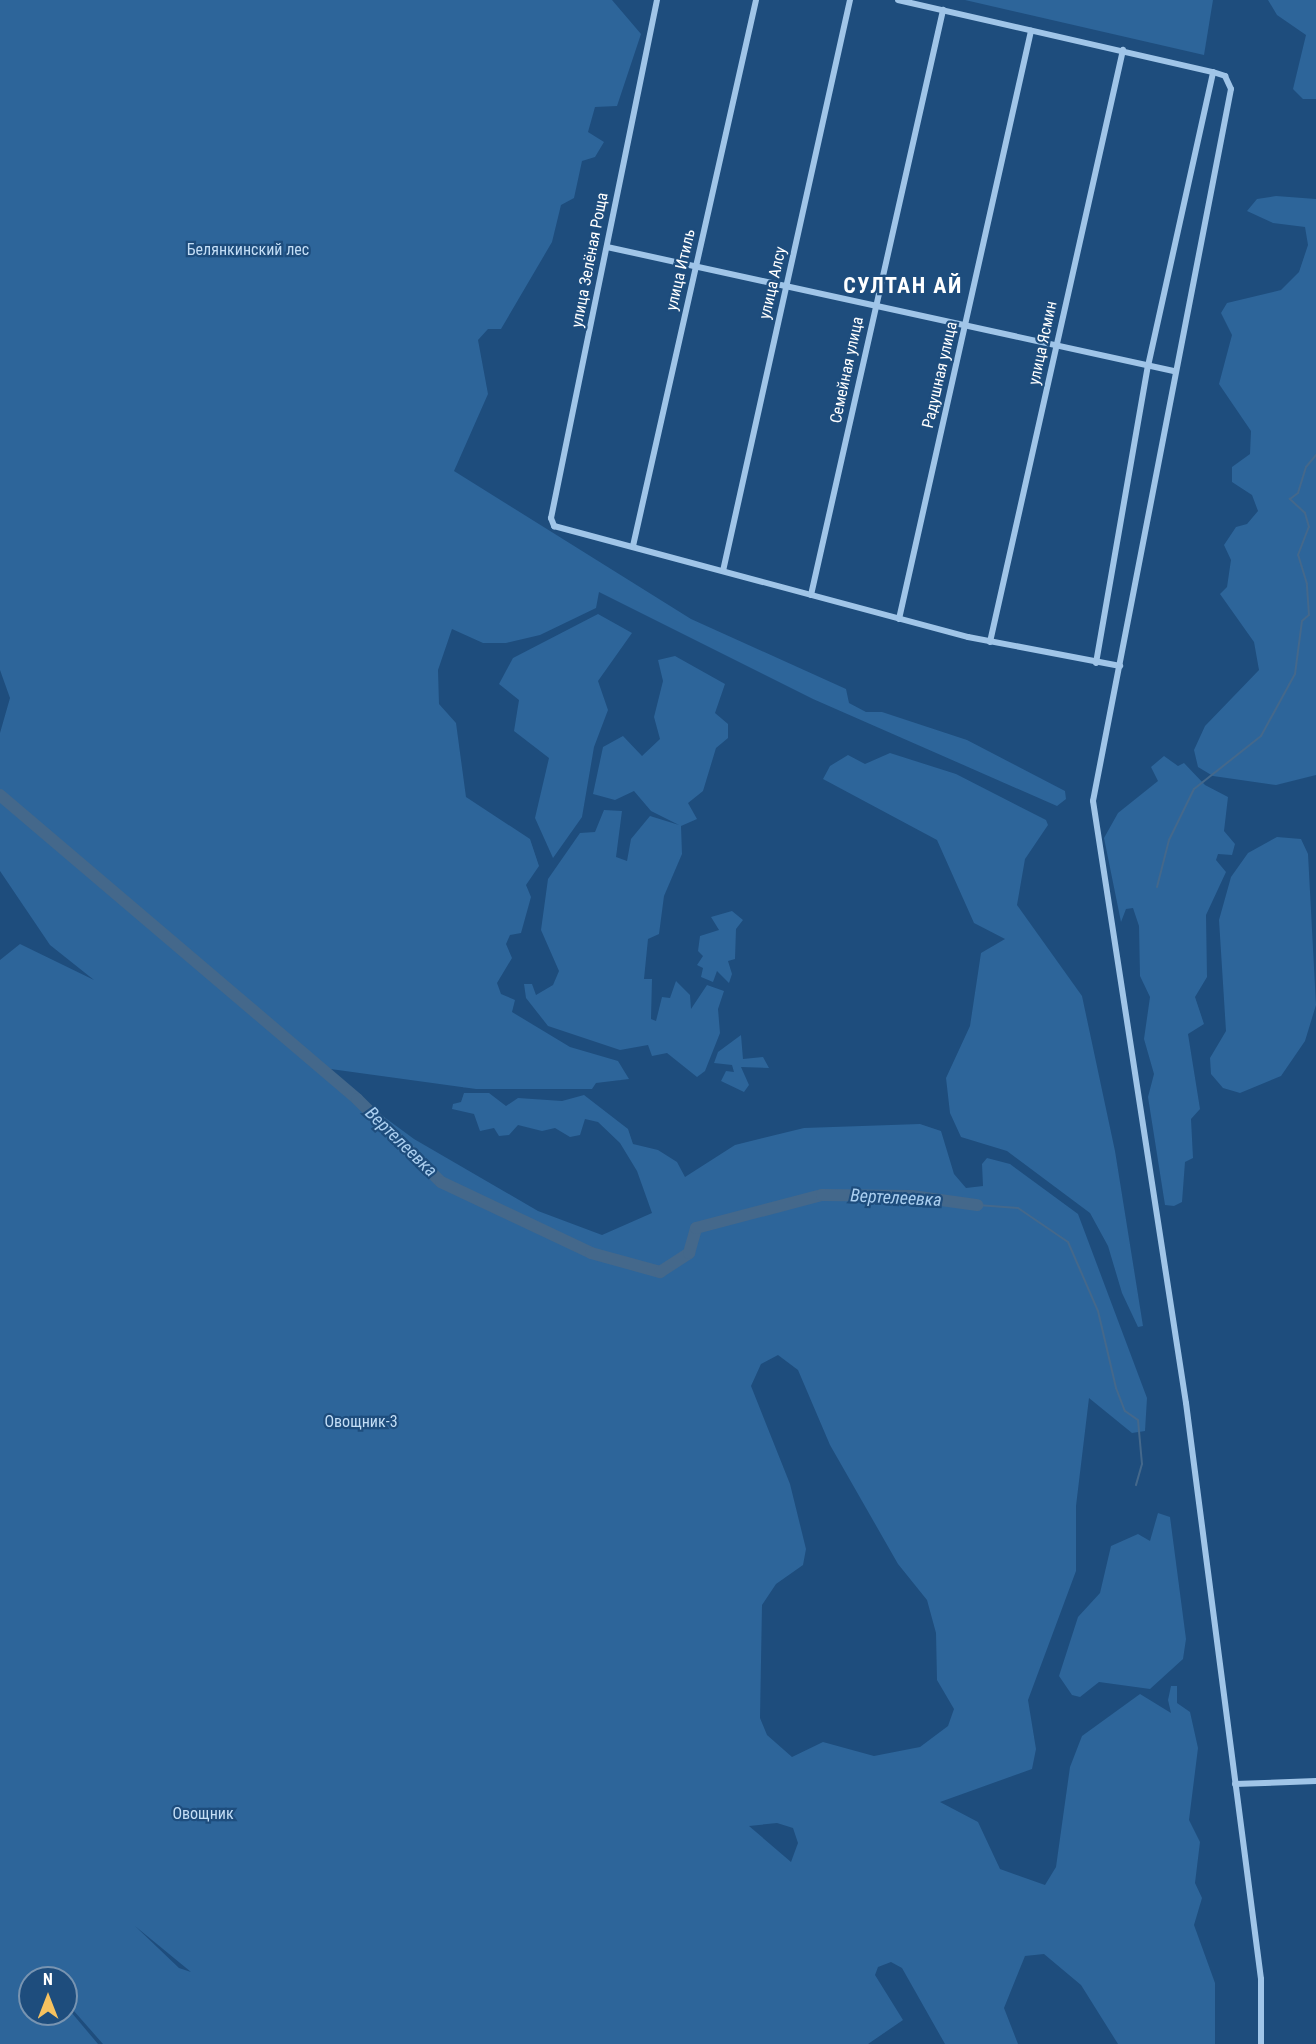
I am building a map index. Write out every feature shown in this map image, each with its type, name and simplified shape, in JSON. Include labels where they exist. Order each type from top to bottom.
[{"type":"street","name":"улица Зелёная Роща","points":[[633,546],[554,526],[657,0]]},
{"type":"street","name":"улица Итиль","points":[[633,546],[756,0]]},
{"type":"street","name":"улица Алсу","points":[[723,571],[850,0]]},
{"type":"street","points":[[898,0],[1213,72],[1225,76],[1231,89],[1174,371],[1120,666],[1098,765],[1094,814],[1186,1403],[1262,1979],[1261,2044]]},
{"type":"street","name":"Семейная улица","points":[[812,595],[943,10]]},
{"type":"street","name":"Радушная улица","points":[[899,619],[1031,31]]},
{"type":"street","name":"улица Ясмин","points":[[990,642],[1123,50]]},
{"type":"street","points":[[1096,663],[1148,366],[1213,72]]},
{"type":"street","points":[[607,247],[1174,371]]},
{"type":"street","points":[[633,546],[990,642],[1120,666]]},
{"type":"street","points":[[1235,1784],[1316,1781]]},
{"type":"green space","name":"Белянкинский лес","points":[[0,0],[612,0],[641,34],[617,106],[595,107],[588,132],[604,142],[595,157],[582,161],[574,198],[561,205],[552,242],[501,329],[488,329],[478,340],[488,394],[454,471],[691,619],[846,689],[849,703],[866,712],[882,712],[967,740],[1065,791],[1066,799],[1057,806],[813,699],[599,592],[596,608],[540,635],[506,643],[483,643],[452,629],[438,670],[439,704],[456,723],[466,797],[530,839],[539,866],[526,885],[531,897],[521,933],[510,935],[506,944],[512,958],[497,983],[501,994],[515,1000],[512,1012],[570,1047],[618,1061],[629,1079],[596,1083],[592,1089],[476,1089],[316,1067],[414,1139],[538,1211],[602,1235],[652,1213],[637,1171],[620,1143],[598,1122],[585,1119],[580,1135],[570,1137],[555,1128],[542,1131],[518,1125],[509,1135],[499,1136],[494,1128],[480,1131],[474,1114],[452,1109],[453,1104],[461,1102],[464,1093],[489,1093],[506,1106],[518,1098],[562,1101],[584,1095],[628,1129],[633,1144],[658,1150],[677,1162],[685,1177],[735,1145],[804,1128],[920,1124],[941,1131],[954,1174],[966,1188],[983,1186],[982,1164],[987,1158],[1010,1164],[1078,1214],[1147,1398],[1145,1431],[1132,1433],[1089,1398],[1076,1506],[1076,1571],[1028,1700],[1036,1749],[1032,1769],[940,1802],[978,1822],[1000,1869],[1045,1885],[1056,1867],[1070,1767],[1082,1736],[1140,1694],[1171,1713],[1168,1700],[1171,1686],[1177,1686],[1177,1703],[1190,1712],[1198,1748],[1189,1820],[1200,1842],[1195,1883],[1202,1898],[1194,1925],[1215,1983],[1215,2044],[1118,2044],[1081,1985],[1044,1954],[1025,1956],[1004,2008],[1018,2044],[945,2044],[902,1968],[891,1962],[878,1967],[875,1975],[903,2020],[868,2044],[103,2044],[78,2016],[78,1966],[18,1966],[18,2026],[78,2026],[78,2020],[98,2044],[0,2044],[0,960],[20,944],[94,980],[50,945],[0,871],[0,733],[10,698],[0,670]],"holes":[[[778,1355],[798,1370],[830,1445],[898,1564],[927,1600],[936,1633],[937,1680],[954,1709],[948,1726],[920,1747],[874,1756],[823,1742],[792,1757],[767,1735],[760,1718],[762,1605],[776,1584],[803,1565],[806,1549],[790,1484],[751,1386],[761,1364]],[[777,1823],[793,1828],[798,1843],[791,1862],[749,1826]],[[135,1926],[191,1972],[179,1968]]]},
{"type":"green space","points":[[965,0],[1213,0],[1204,55]]},
{"type":"green space","points":[[1268,0],[1316,0],[1316,99],[1303,99],[1293,89],[1306,35],[1277,15]]},
{"type":"green space","points":[[1276,196],[1316,199],[1316,775],[1276,785],[1213,776],[1198,767],[1194,750],[1205,726],[1259,670],[1254,642],[1220,594],[1227,587],[1231,560],[1224,545],[1236,527],[1247,524],[1258,511],[1252,495],[1232,482],[1232,467],[1250,454],[1251,431],[1219,384],[1232,335],[1221,313],[1227,303],[1281,290],[1299,272],[1308,245],[1305,227],[1273,223],[1247,211],[1257,199]]},
{"type":"green space","points":[[598,614],[632,633],[598,681],[608,710],[594,747],[582,817],[553,858],[535,818],[549,758],[514,731],[519,700],[499,684],[513,658]]},
{"type":"green space","points":[[675,656],[725,684],[715,713],[728,724],[728,738],[716,748],[703,791],[688,803],[697,819],[681,826],[682,854],[664,896],[659,934],[648,939],[644,979],[652,979],[651,1019],[656,1021],[662,997],[670,998],[676,981],[690,995],[691,1009],[707,985],[724,991],[718,1009],[720,1033],[705,1071],[697,1077],[667,1053],[652,1056],[648,1045],[620,1050],[548,1026],[526,998],[524,984],[532,984],[536,995],[553,985],[559,971],[541,930],[548,879],[580,833],[595,832],[604,810],[622,811],[616,857],[627,861],[631,839],[650,816],[679,825],[651,811],[634,791],[615,800],[593,794],[603,747],[623,736],[642,756],[660,739],[654,717],[663,681],[658,660]]},
{"type":"green space","points":[[890,753],[956,774],[1046,820],[1048,825],[1025,859],[1017,905],[1082,996],[1115,1151],[1143,1326],[1138,1327],[1122,1293],[1108,1246],[1090,1213],[1007,1151],[961,1137],[950,1113],[946,1078],[970,1026],[981,953],[1005,939],[974,923],[937,840],[823,779],[830,766],[848,755],[865,764]]},
{"type":"green space","points":[[1164,756],[1178,766],[1184,763],[1205,785],[1228,797],[1224,831],[1235,844],[1232,855],[1218,854],[1216,860],[1226,872],[1206,915],[1207,977],[1195,997],[1204,1024],[1188,1034],[1200,1109],[1191,1119],[1193,1158],[1185,1162],[1182,1202],[1174,1206],[1165,1205],[1148,1097],[1154,1074],[1144,1039],[1150,997],[1140,976],[1139,926],[1133,908],[1126,909],[1121,922],[1104,838],[1118,813],[1158,781],[1151,767]]},
{"type":"green space","points":[[1277,837],[1301,839],[1308,854],[1316,1005],[1305,1041],[1281,1076],[1240,1093],[1223,1088],[1211,1074],[1210,1058],[1226,1031],[1219,920],[1231,877],[1248,853]]},
{"type":"green space","points":[[732,911],[743,920],[736,929],[735,959],[728,961],[732,974],[729,983],[717,971],[713,982],[701,977],[703,968],[697,965],[703,956],[698,951],[700,936],[719,930],[711,917]]},
{"type":"green space","points":[[741,1035],[743,1059],[763,1057],[769,1068],[741,1067],[749,1085],[744,1092],[721,1081],[726,1071],[734,1072],[732,1065],[714,1063],[718,1052]]},
{"type":"green space","points":[[1158,1513],[1170,1517],[1186,1639],[1183,1659],[1150,1689],[1099,1682],[1080,1697],[1072,1695],[1059,1676],[1078,1617],[1100,1593],[1111,1546],[1138,1534],[1150,1541]]},
{"type":"waterway","points":[[1157,887],[1169,840],[1194,789],[1261,736],[1295,674],[1302,621],[1309,615],[1307,584],[1298,555],[1309,527],[1305,513],[1290,499],[1298,493],[1306,467],[1316,455]]},
{"type":"waterway","name":"Вертелеевка","points":[[0,795],[357,1099],[441,1182],[591,1253],[660,1272],[689,1253],[696,1228],[822,1195],[912,1196],[977,1205]]},
{"type":"waterway","points":[[977,1205],[1018,1208],[1068,1242],[1098,1311],[1116,1388],[1125,1411],[1138,1420],[1142,1464],[1136,1485]]},
{"type":"district","name":"СУЛТАН АЙ","points":[[903,286]]},
{"type":"park label","name":"Овощник-3","points":[[361,1422]]},
{"type":"park label","name":"Овощник","points":[[203,1814]]}]
